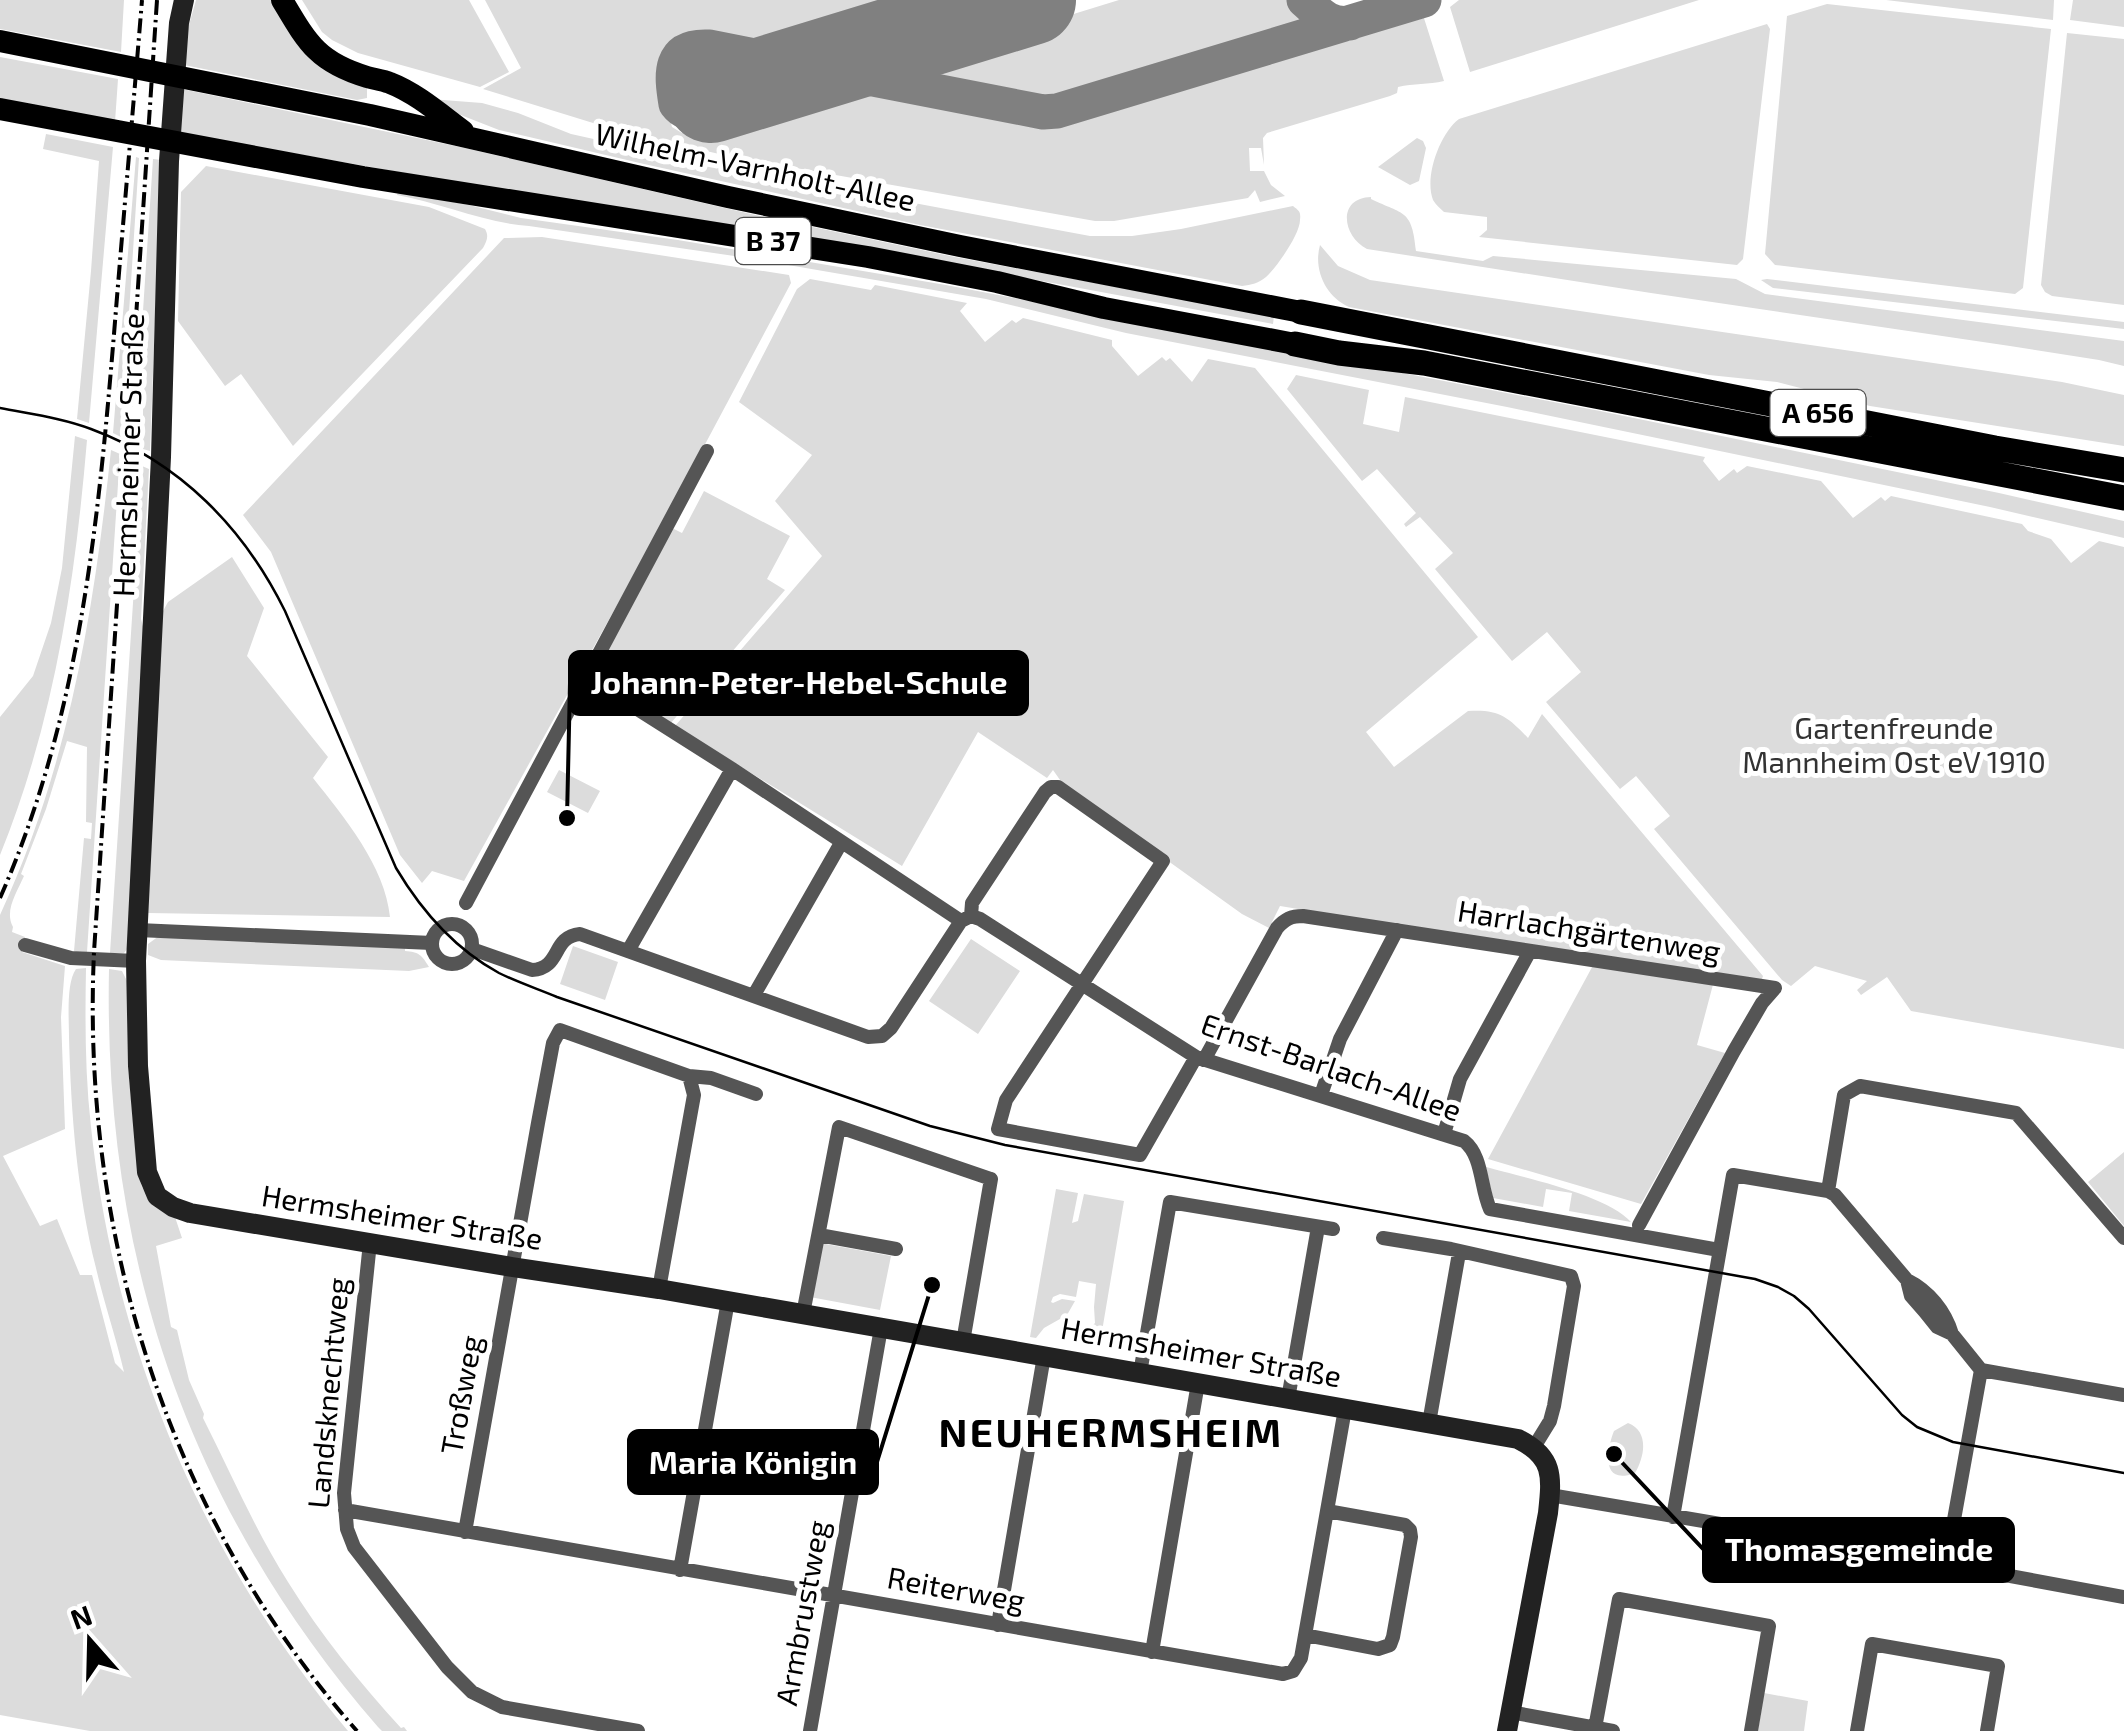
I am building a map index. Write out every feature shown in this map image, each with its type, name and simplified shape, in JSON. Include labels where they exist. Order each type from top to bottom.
[{"type":"highway","name":"Wilhelm-Varnholt-Allee","points":[[1301,312],[1497,350]]},
{"type":"highway","name":"Wilhelm-Varnholt-Allee","points":[[1295,344],[1490,376]]},
{"type":"highway","name":"A 656","points":[[1497,350],[2124,470]]},
{"type":"highway","name":"A 656","points":[[1490,376],[2122,499]]},
{"type":"highway","points":[[1995,448],[2036,443],[2124,456]]},
{"type":"main road","points":[[282,0],[307,40],[333,64],[390,82],[474,138]]},
{"type":"main road","name":"Wilhelm-Varnholt-Allee","points":[[0,41],[474,138],[786,210],[1301,312]]},
{"type":"main road","points":[[367,77],[378,97],[370,116]]},
{"type":"main road","name":"Wilhelm-Varnholt-Allee","points":[[0,109],[346,174],[868,257],[1295,344]]},
{"type":"street","name":"Hermsheimer Straße","points":[[184,0],[169,161],[161,458],[136,961],[142,1122],[148,1172],[158,1196],[190,1213],[1288,1398],[1518,1439],[1534,1447]]},
{"type":"street","points":[[466,903],[707,451]]},
{"type":"street","name":"Ernst-Barlach-Allee","points":[[587,677],[841,843],[966,918],[980,918],[1200,1058],[1464,1140],[1474,1151],[1490,1208],[1719,1250]]},
{"type":"street","points":[[628,950],[732,769]]},
{"type":"street","points":[[472,949],[541,970],[550,965],[564,940],[580,934],[868,1037],[882,1036],[966,918],[1045,792],[1051,786],[1058,787],[1164,861],[1006,1100],[998,1129],[1140,1155],[1200,1058]]},
{"type":"street","points":[[754,994],[841,843]]},
{"type":"street","name":"Harrlachgärtenweg","points":[[1200,1058],[1277,928],[1284,920],[1303,916],[1775,988],[1762,1002],[1639,1225]]},
{"type":"street","points":[[459,925],[470,934],[472,949],[465,959],[450,964],[437,957],[432,942],[440,927],[459,925]]},
{"type":"street","points":[[138,930],[432,942]]},
{"type":"street","points":[[1321,1095],[1340,1039],[1397,930]]},
{"type":"street","points":[[25,945],[70,958],[136,961]]},
{"type":"street","points":[[1444,1134],[1460,1079],[1530,951]]},
{"type":"street","name":"Troßweg","points":[[466,1532],[553,1042],[560,1030],[689,1076]]},
{"type":"street","points":[[659,1289],[694,1095],[689,1076],[711,1078],[756,1094]]},
{"type":"street","points":[[1828,1191],[1844,1095],[1860,1086],[2016,1114],[2124,1238]]},
{"type":"street","points":[[803,1314],[838,1127],[996,1178],[963,1342]]},
{"type":"street","points":[[1673,1518],[1733,1175],[1828,1191],[1835,1196],[1908,1280],[1922,1288],[1982,1370],[2124,1395]]},
{"type":"street","points":[[1140,1373],[1170,1202],[1325,1228],[1288,1398]]},
{"type":"street","points":[[818,1235],[896,1249]]},
{"type":"street","points":[[1382,1238],[1571,1276],[1574,1286],[1554,1406],[1534,1447],[1547,1466],[1550,1495],[1509,1722],[1614,1731]]},
{"type":"street","name":"Landsknechtweg","points":[[373,1244],[369,1252],[344,1510],[354,1547],[447,1668],[472,1692],[502,1707],[638,1731]]},
{"type":"street","points":[[1429,1424],[1459,1253]]},
{"type":"street","points":[[680,1570],[728,1301]]},
{"type":"street","name":"Armbrustweg","points":[[810,1731],[881,1328]]},
{"type":"street","points":[[998,1625],[1044,1356]]},
{"type":"street","points":[[1946,1564],[1982,1370]]},
{"type":"street","points":[[1152,1652],[1198,1383]]},
{"type":"street","name":"Reiterweg","points":[[344,1510],[1283,1674],[1299,1664],[1345,1409]]},
{"type":"street","points":[[1550,1495],[2124,1597]]},
{"type":"street","points":[[1305,1635],[1383,1649],[1393,1640],[1400,1604],[1411,1537],[1409,1528],[1327,1511]]},
{"type":"street","points":[[1594,1728],[1619,1598],[1769,1626],[1750,1731]]},
{"type":"street","points":[[1857,1731],[1872,1644],[1998,1666],[1987,1731]]},
{"type":"green space","points":[[0,0],[124,0],[121,52],[0,29]]},
{"type":"green space","points":[[196,0],[272,0],[367,86],[367,98],[357,100],[184,65],[187,32]]},
{"type":"green space","points":[[302,0],[469,0],[509,72],[480,87],[358,53],[322,32]]},
{"type":"green space","points":[[485,0],[946,0],[789,48],[693,35],[673,43],[665,54],[659,76],[672,127],[682,133],[836,88],[864,89],[1058,123],[1418,12],[1423,15],[1444,81],[1398,87],[1397,93],[1390,96],[1267,133],[1263,138],[1264,165],[1261,148],[1249,148],[1250,171],[1264,171],[1271,185],[1285,196],[1260,202],[1255,190],[1248,198],[1095,221],[728,156],[619,131],[483,89],[521,68]]},
{"type":"green space","points":[[1119,0],[1289,0],[1302,12],[1305,21],[1297,28],[1055,102],[942,82],[929,72],[932,60],[941,55]]},
{"type":"green space","points":[[1459,0],[1699,0],[1470,72],[1450,7]]},
{"type":"green space","points":[[1886,0],[2054,0],[2053,20]]},
{"type":"green space","points":[[2073,0],[2124,0],[2124,27],[2070,20]]},
{"type":"green space","points":[[1827,4],[2051,29],[2023,288],[2015,294],[1775,265],[1765,254],[1787,16]]},
{"type":"green space","points":[[1767,24],[1770,29],[1743,259],[1737,265],[1479,237],[1487,230],[1487,217],[1444,212],[1433,200],[1432,168],[1446,134],[1459,119]]},
{"type":"green space","points":[[2067,33],[2124,39],[2124,305],[2052,296],[2041,285]]},
{"type":"green space","points":[[0,57],[118,79],[115,122],[0,99]]},
{"type":"green space","points":[[182,89],[955,257],[1274,316],[1273,324],[180,133]]},
{"type":"green space","points":[[430,99],[482,103],[571,134],[711,165],[1090,236],[1132,236],[1181,229],[1293,206],[1300,220],[1292,242],[1271,272],[1258,282],[1242,286],[920,225],[644,164],[499,130]]},
{"type":"green space","points":[[46,134],[113,147],[89,423],[77,419],[99,161],[43,149]]},
{"type":"green space","points":[[1417,138],[1426,148],[1419,181],[1410,185],[1378,167]]},
{"type":"green space","points":[[136,157],[139,158],[121,437],[113,433]]},
{"type":"green space","points":[[153,159],[161,160],[150,451],[143,449],[143,311]]},
{"type":"green space","points":[[206,166],[429,207],[486,232],[483,248],[293,446],[241,374],[225,386],[178,321],[181,192]]},
{"type":"green space","points":[[398,192],[521,218],[946,285],[1600,411],[2124,521],[2124,538],[1507,407],[1126,333],[986,299],[748,258],[512,224],[397,195]]},
{"type":"green space","points":[[1371,197],[1409,220],[1416,251],[1483,261],[1493,256],[1736,279],[1765,294],[2124,341],[2124,366],[1367,249],[1352,236],[1347,218],[1353,204]]},
{"type":"green space","points":[[542,237],[789,275],[791,283],[464,881],[432,871],[422,883],[400,855],[271,552],[243,515],[504,238]]},
{"type":"green space","points":[[1320,245],[1338,266],[1370,280],[2062,382],[2124,395],[2124,446],[1870,406],[1777,382],[1709,375],[1349,307],[1334,297],[1323,282],[1318,264]]},
{"type":"green space","points":[[810,279],[871,290],[875,285],[967,303],[960,311],[985,342],[1012,320],[1016,323],[1023,318],[1112,340],[1112,346],[1138,376],[1162,357],[1166,361],[1170,358],[1192,382],[1208,359],[1255,368],[1478,637],[1366,732],[1394,767],[1468,711],[1502,716],[1528,738],[1542,714],[1763,976],[1761,982],[1715,977],[1697,1045],[1725,1053],[1641,1204],[1488,1159],[1597,958],[1280,906],[1269,928],[1242,914],[1065,787],[1053,770],[1047,778],[978,732],[902,866],[675,726],[822,556],[775,501],[812,455],[739,402],[797,289]]},
{"type":"green space","points":[[1761,280],[2124,322],[2124,329],[1773,288]]},
{"type":"green space","name":"Gartenfreunde Mannheim Ost eV 1910","points":[[1296,375],[1369,390],[1363,424],[1399,432],[1405,397],[1705,457],[1703,461],[1719,481],[1734,469],[1737,473],[1747,466],[1821,481],[1853,518],[1881,497],[1885,501],[1891,496],[2022,524],[2028,531],[2051,539],[2071,563],[2099,541],[2124,547],[2124,1049],[1911,1011],[1887,977],[1861,995],[1857,990],[1867,981],[1815,966],[1791,986],[1782,980],[1654,829],[1670,816],[1636,776],[1620,789],[1546,702],[1581,672],[1547,632],[1512,661],[1435,569],[1453,553],[1420,517],[1406,527],[1404,524],[1416,513],[1377,469],[1362,481],[1287,389]]},
{"type":"green space","points":[[75,436],[87,440],[76,546],[59,651],[35,754],[0,855],[0,717],[33,676],[51,623],[62,568]]},
{"type":"green space","points":[[111,450],[120,454],[87,952],[74,951],[84,838],[91,839],[92,823],[86,822],[87,747],[67,741],[10,915],[12,932],[25,937],[22,952],[65,966],[61,1017],[65,1129],[3,1156],[40,1226],[57,1219],[80,1275],[92,1275],[115,1363],[124,1372],[89,1239],[76,1153],[69,1001],[76,969],[86,968],[88,1087],[103,1210],[121,1292],[145,1371],[174,1448],[209,1523],[296,1665],[348,1731],[90,1731],[0,1715],[0,915],[44,802],[75,687],[96,569]]},
{"type":"green space","points":[[142,466],[149,469],[131,944],[124,953],[110,953]]},
{"type":"green space","points":[[704,491],[790,536],[767,579],[785,590],[670,724],[601,679],[598,668],[672,528],[682,533]]},
{"type":"green space","points":[[232,557],[264,608],[247,656],[328,757],[313,778],[372,861],[390,917],[148,913],[162,613],[168,602]]},
{"type":"green space","points":[[559,770],[600,791],[588,813],[547,792]]},
{"type":"green space","points":[[159,936],[405,946],[405,951],[420,955],[429,967],[409,971],[161,960],[148,955],[148,944]]},
{"type":"green space","points":[[971,939],[1020,971],[978,1034],[929,1001]]},
{"type":"green space","points":[[573,946],[618,962],[605,1000],[560,984]]},
{"type":"green space","points":[[109,969],[122,971],[127,981],[128,1067],[138,1173],[152,1201],[175,1217],[182,1238],[156,1246],[171,1327],[177,1330],[203,1418],[265,1542],[300,1601],[356,1676],[407,1731],[382,1731],[312,1643],[255,1557],[208,1467],[170,1374],[141,1278],[122,1178],[111,1075]]},
{"type":"green space","points":[[2124,1152],[2124,1226],[2088,1182]]},
{"type":"green space","points":[[1486,1167],[1585,1195],[1620,1212],[1631,1222],[1569,1211],[1572,1193],[1546,1189],[1543,1207],[1493,1198]]},
{"type":"green space","points":[[1056,1189],[1078,1193],[1072,1223],[1078,1221],[1084,1194],[1124,1201],[1099,1349],[1088,1330],[1095,1323],[1096,1284],[1079,1281],[1076,1297],[1060,1294],[1051,1302],[1075,1301],[1067,1315],[1044,1328],[1036,1338],[1030,1337]]},
{"type":"green space","points":[[820,1243],[891,1256],[880,1310],[810,1297]]},
{"type":"green space","points":[[1628,1423],[1642,1438],[1641,1459],[1635,1473],[1616,1475],[1609,1464],[1609,1448],[1614,1431]]},
{"type":"green space","points":[[1764,1693],[1808,1701],[1804,1731],[1758,1731]]},
{"type":"taxiway","points":[[1304,0],[1330,20],[1350,23]]},
{"type":"taxiway","points":[[711,98],[690,112],[676,104],[673,72],[679,56],[686,51],[709,47],[1043,112],[1057,111],[1424,0]]},
{"type":"taxiway","points":[[914,87],[901,76],[897,58],[907,41],[925,32]]},
{"type":"runway","points":[[711,98],[1031,0]]},
{"type":"tram line","points":[[0,408],[69,422],[123,443],[181,479],[229,526],[250,552],[285,611],[396,868],[440,927],[499,973],[557,997],[930,1126],[1005,1145],[1755,1279],[1778,1287],[1809,1309],[1917,1427],[1953,1442],[2124,1473]]},
{"type":"railway","points":[[0,898],[49,761],[81,621],[101,478],[142,0]]},
{"type":"railway","points":[[157,0],[94,952],[94,1058],[103,1163],[122,1266],[150,1367],[187,1465],[234,1558],[291,1647],[357,1731]]},
{"type":"place","name":"Johann-Peter-Hebel-Schule","points":[[567,818]]},
{"type":"place","name":"Maria Königin","points":[[932,1285]]},
{"type":"place","name":"Thomasgemeinde","points":[[1614,1454]]},
{"type":"district","name":"NEUHERMSHEIM","points":[[1111,1433]]}]
